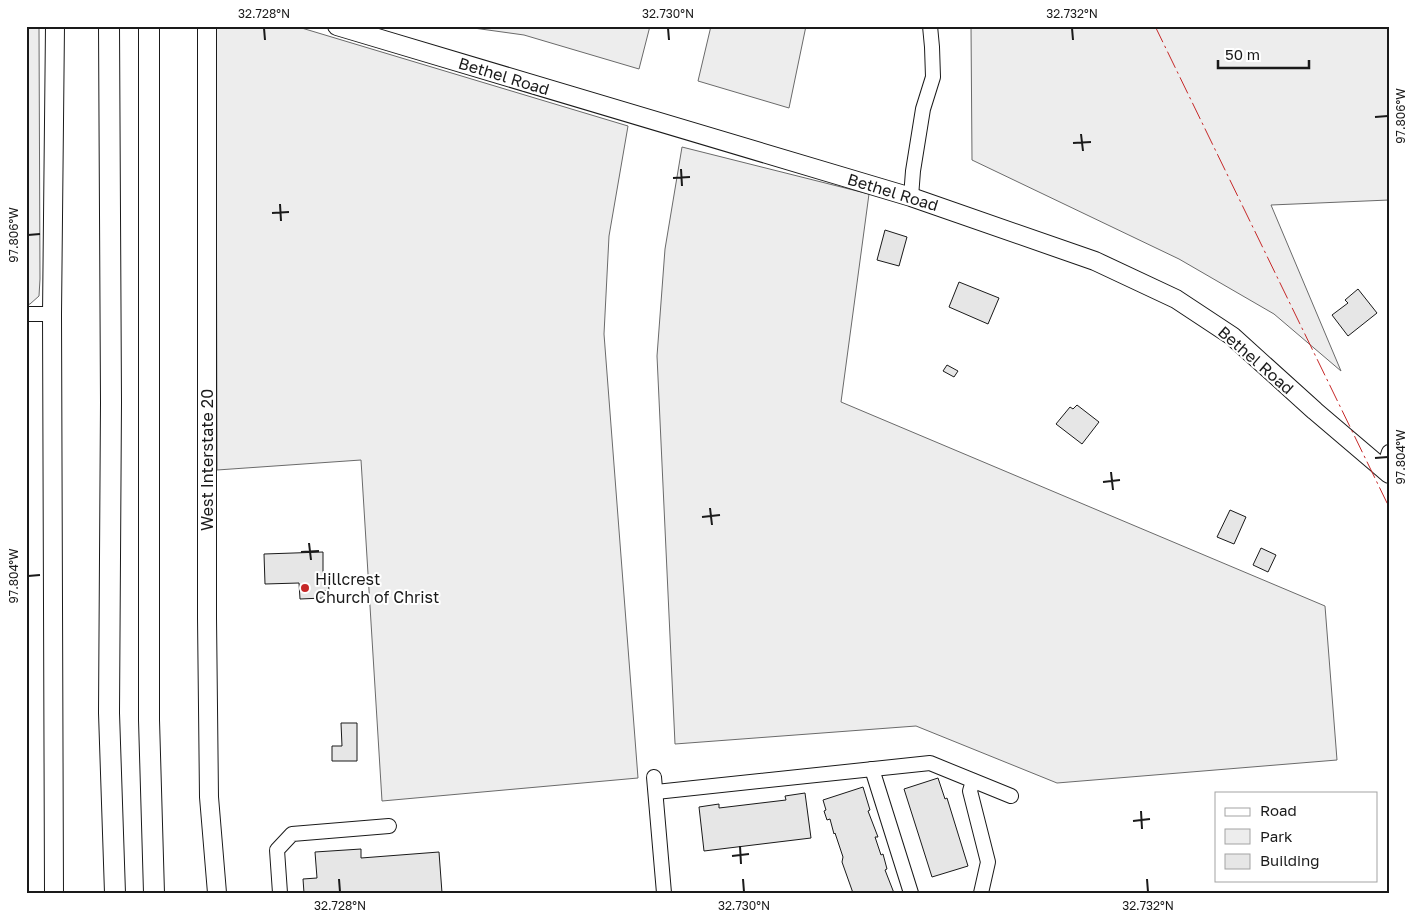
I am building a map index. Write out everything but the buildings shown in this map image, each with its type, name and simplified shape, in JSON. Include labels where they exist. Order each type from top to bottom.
[{"type":"highway","points":[[109,26],[111,392],[109,713],[115,893]]},
{"type":"highway","points":[[149,26],[149,720],[154,893]]},
{"type":"main road","points":[[54,893],[52,314],[55,26]]},
{"type":"main road","name":"West Interstate 20","points":[[207,26],[207,618],[210,797],[217,893]]},
{"type":"main road","name":"Bethel Road","points":[[337,26],[911,197],[1096,261],[1176,299],[1232,336],[1386,472]]},
{"type":"street","points":[[911,197],[913,171],[923,109],[933,77],[930,26]]},
{"type":"street","points":[[26,314],[52,314]]},
{"type":"street","points":[[1386,472],[1389,452]]},
{"type":"street","points":[[656,792],[930,763],[1011,796]]},
{"type":"street","points":[[872,769],[911,893]]},
{"type":"street","points":[[654,777],[664,893]]},
{"type":"street","points":[[973,781],[970,791],[988,862],[981,893]]},
{"type":"street","points":[[280,893],[277,850],[292,834],[318,830],[389,826]]},
{"type":"green space","points":[[26,26],[39,26],[40,279],[39,296],[26,305]]},
{"type":"green space","points":[[216,26],[295,26],[628,126],[609,236],[604,334],[638,778],[382,801],[361,460],[217,470]]},
{"type":"green space","points":[[459,26],[650,26],[639,69],[524,35]]},
{"type":"green space","points":[[711,26],[806,26],[789,108],[698,81]]},
{"type":"green space","points":[[971,26],[1389,26],[1389,200],[1271,205],[1341,371],[1274,314],[1179,259],[972,160]]},
{"type":"green space","points":[[682,147],[869,194],[841,402],[1325,606],[1337,760],[1057,783],[916,726],[675,744],[657,356],[665,249]]},
{"type":"power","points":[[1155,26],[1389,507]]},
{"type":"place","name":"Hillcrest Church of Christ","points":[[305,588]]}]
